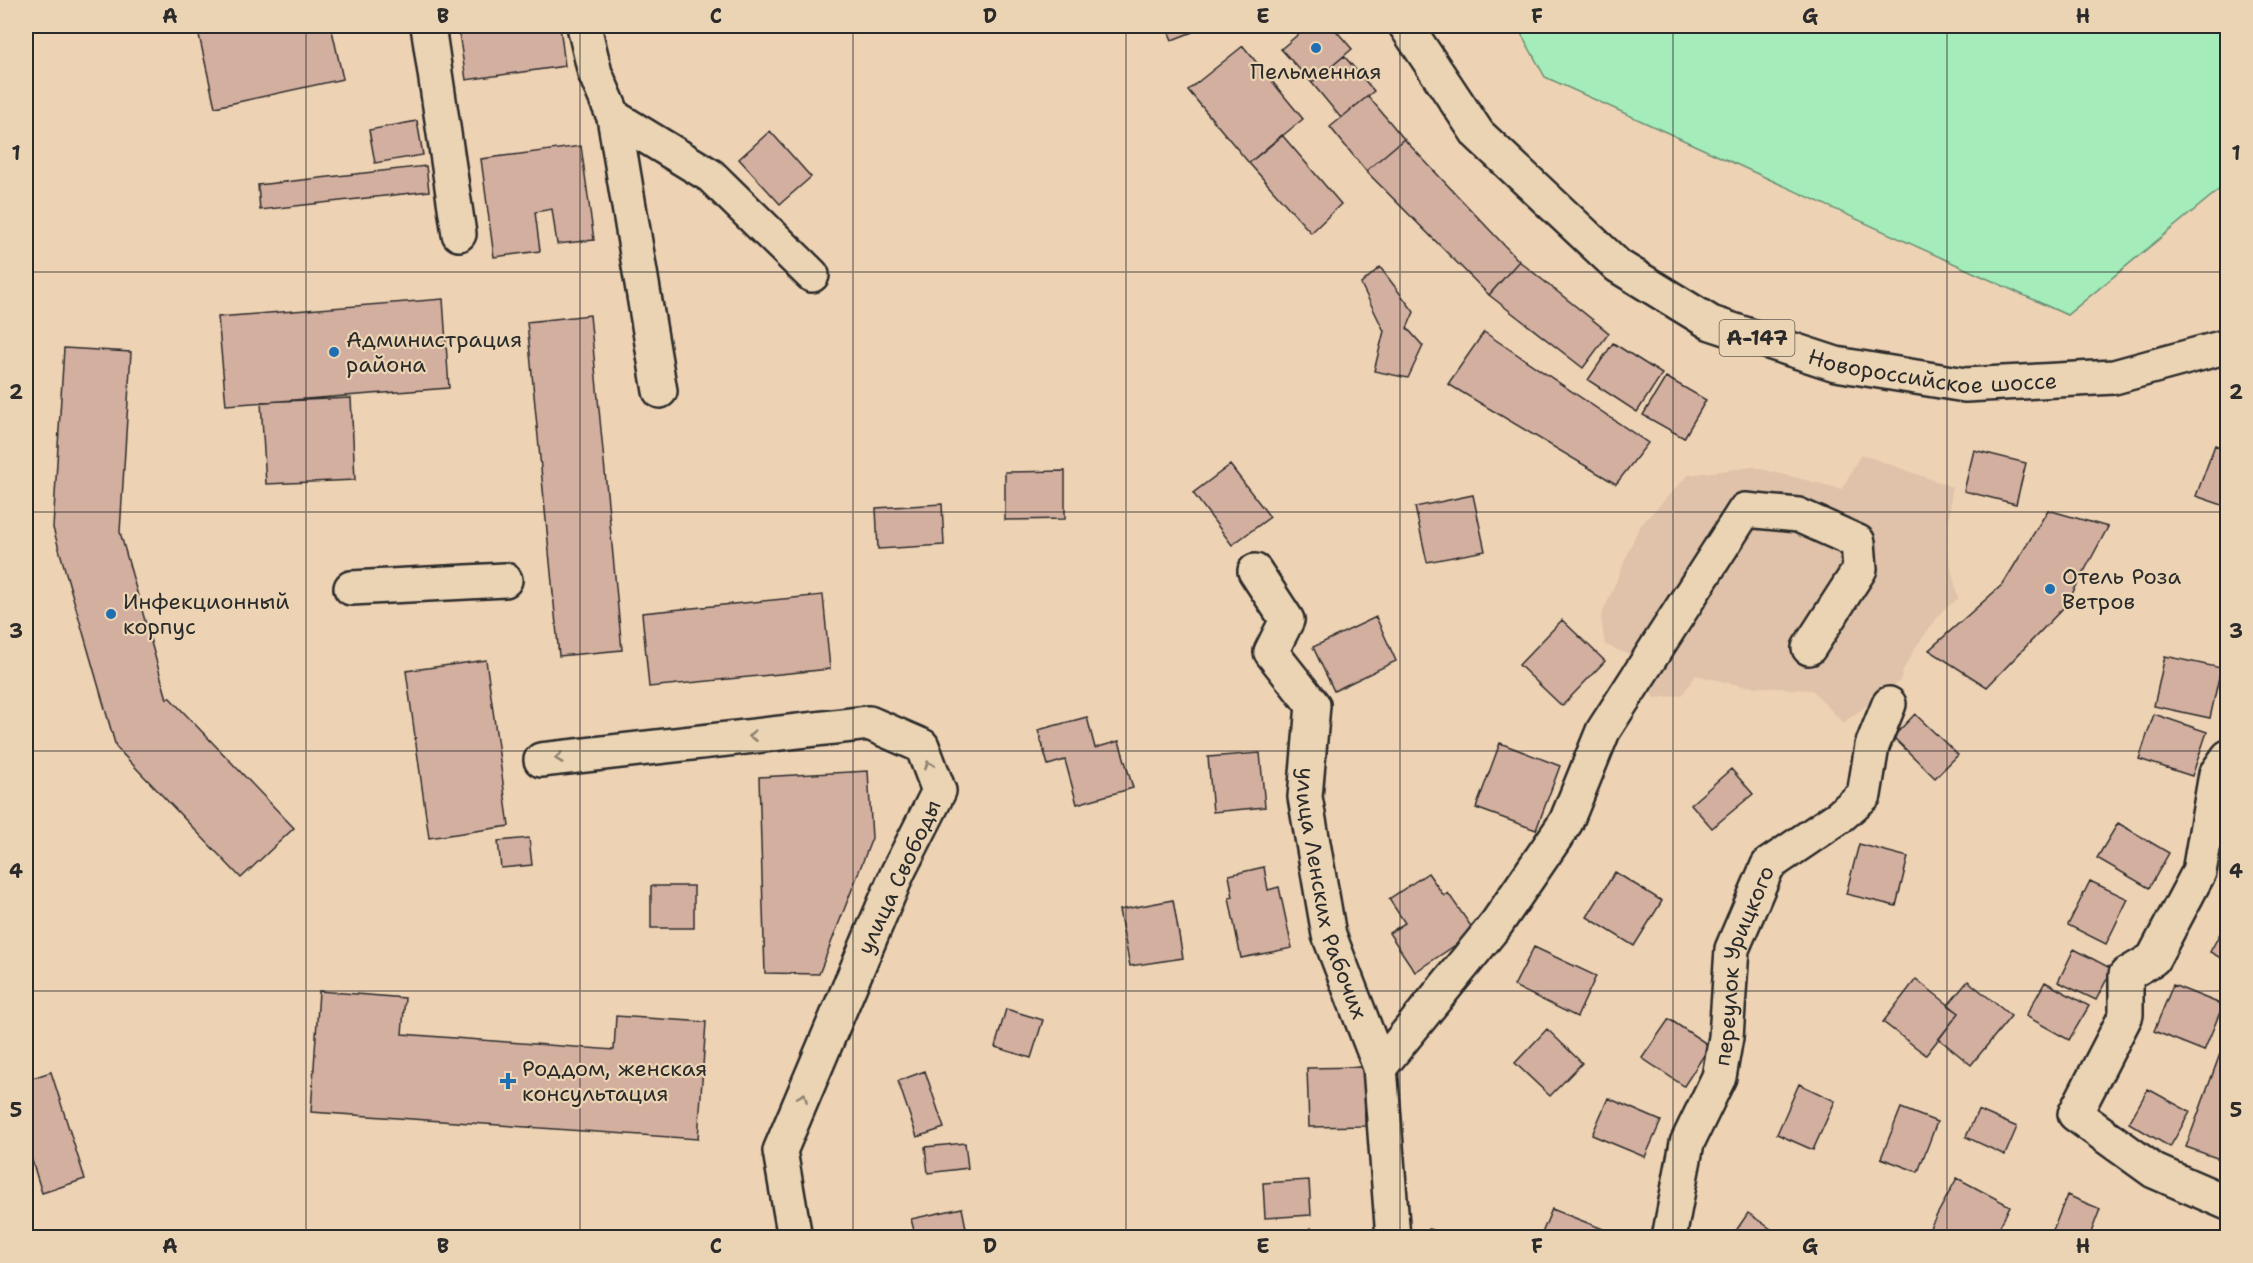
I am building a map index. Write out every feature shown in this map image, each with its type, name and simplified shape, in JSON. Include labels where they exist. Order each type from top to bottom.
[{"type":"main road","points":[[428,26],[459,234]]},
{"type":"main road","points":[[584,26],[595,73],[614,117],[660,391]]},
{"type":"main road","name":"Новороссийское шоссе","points":[[1406,26],[1478,134],[1618,266],[1711,323],[1836,364],[1965,386],[2114,377],[2228,346]]},
{"type":"main road","points":[[614,117],[711,176],[812,275]]},
{"type":"main road","points":[[1380,1067],[1497,922],[1566,822],[1603,731],[1745,510],[1798,516],[1858,542],[1860,569],[1809,648]]},
{"type":"main road","name":"улица Ленских Рабочих","points":[[1255,571],[1287,620],[1271,652],[1313,705],[1305,797],[1329,935],[1380,1067],[1393,1238]]},
{"type":"main road","points":[[351,588],[505,580]]},
{"type":"main road","name":"переулок Урицкого","points":[[1669,1238],[1687,1143],[1719,1077],[1726,1037],[1732,950],[1768,865],[1839,817],[1864,795],[1872,746],[1889,704]]},
{"type":"main road","name":"улица Свободы","points":[[541,760],[869,723],[922,746],[939,791],[898,872],[780,1151],[795,1238]]},
{"type":"main road","points":[[2228,757],[2216,774],[2199,872],[2153,959],[2126,975],[2126,1015],[2075,1114],[2154,1172],[2228,1203]]},
{"type":"shaded area","points":[[1861,454],[1952,487],[1947,548],[1958,599],[1943,610],[1915,648],[1903,670],[1900,681],[1843,723],[1812,690],[1742,686],[1696,675],[1682,695],[1655,698],[1642,681],[1659,666],[1605,645],[1601,617],[1639,527],[1688,475],[1753,467],[1842,489]]},
{"type":"green space","points":[[1517,26],[2227,26],[2227,183],[2067,315],[1545,77]]},
{"type":"building","points":[[197,26],[331,26],[343,79],[215,107]]},
{"type":"building","points":[[458,26],[560,26],[565,66],[466,80]]},
{"type":"building","points":[[1166,26],[1208,26],[1172,40]]},
{"type":"building","points":[[1308,26],[1332,26],[1352,49],[1312,83],[1281,49]]},
{"type":"building","points":[[1243,46],[1303,119],[1249,163],[1188,90]]},
{"type":"building","points":[[1344,56],[1374,91],[1341,118],[1312,83]]},
{"type":"building","points":[[1368,96],[1404,139],[1366,171],[1330,127]]},
{"type":"building","points":[[417,121],[423,155],[375,163],[369,130]]},
{"type":"building","points":[[770,131],[811,177],[780,204],[739,159]]},
{"type":"building","points":[[1282,135],[1341,204],[1311,233],[1249,163]]},
{"type":"building","points":[[1404,139],[1519,261],[1489,295],[1366,171]]},
{"type":"building","points":[[581,146],[594,240],[557,244],[552,209],[535,212],[540,251],[494,257],[481,159]]},
{"type":"building","points":[[426,166],[429,191],[260,210],[258,185]]},
{"type":"building","points":[[1519,261],[1609,333],[1583,368],[1489,295]]},
{"type":"building","points":[[1380,267],[1414,312],[1407,328],[1423,346],[1408,378],[1374,371],[1384,331],[1361,284]]},
{"type":"building","name":"Администрация района","points":[[443,299],[449,388],[226,405],[218,317]]},
{"type":"building","points":[[590,315],[622,650],[559,656],[527,322]]},
{"type":"building","points":[[1484,332],[1648,443],[1616,484],[1448,384]]},
{"type":"building","points":[[1613,343],[1662,374],[1637,412],[1588,380]]},
{"type":"building","name":"Инфекционный корпус","points":[[64,348],[131,352],[120,532],[167,699],[169,697],[294,828],[241,878],[116,747],[53,528]]},
{"type":"building","points":[[1666,377],[1706,400],[1684,438],[1643,415]]},
{"type":"building","points":[[351,398],[355,480],[266,484],[261,402]]},
{"type":"building","points":[[2215,445],[2228,450],[2228,507],[2196,496]]},
{"type":"building","points":[[1974,450],[2026,463],[2016,504],[1964,491]]},
{"type":"building","points":[[1230,465],[1270,517],[1232,545],[1193,493]]},
{"type":"building","points":[[1065,471],[1065,519],[1005,520],[1005,472]]},
{"type":"building","points":[[1473,495],[1485,551],[1427,562],[1415,507]]},
{"type":"building","points":[[942,504],[944,545],[878,549],[876,508]]},
{"type":"building","points":[[2048,510],[2108,527],[2066,605],[1987,687],[1929,650],[2003,584]]},
{"type":"building","points":[[823,595],[830,669],[649,687],[642,613]]},
{"type":"building","points":[[1376,617],[1396,661],[1334,691],[1313,647]]},
{"type":"building","points":[[1562,620],[1605,661],[1562,706],[1519,665]]},
{"type":"building","points":[[2165,656],[2221,668],[2210,718],[2154,706]]},
{"type":"building","points":[[486,660],[509,826],[429,838],[406,671]]},
{"type":"building","points":[[1915,714],[1958,755],[1935,778],[1893,737]]},
{"type":"building","points":[[2154,714],[2207,732],[2192,776],[2139,759]]},
{"type":"building","points":[[1087,717],[1095,748],[1119,741],[1133,788],[1077,804],[1065,760],[1048,765],[1038,730]]},
{"type":"building","points":[[1500,743],[1560,766],[1536,830],[1476,808]]},
{"type":"building","points":[[1260,753],[1265,807],[1213,812],[1208,757]]},
{"type":"building","points":[[1731,769],[1753,794],[1712,828],[1691,804]]},
{"type":"building","points":[[868,771],[872,838],[819,974],[765,973],[759,777]]},
{"type":"building","points":[[2118,823],[2169,853],[2149,888],[2097,858]]},
{"type":"building","points":[[529,838],[532,865],[501,868],[498,841]]},
{"type":"building","points":[[1859,844],[1908,857],[1896,906],[1846,894]]},
{"type":"building","points":[[1264,867],[1268,890],[1279,887],[1292,948],[1241,958],[1229,898],[1233,897],[1229,875]]},
{"type":"building","points":[[1615,872],[1662,901],[1634,946],[1587,917]]},
{"type":"building","points":[[1428,873],[1444,896],[1448,893],[1475,932],[1415,972],[1389,933],[1405,923],[1389,899]]},
{"type":"building","points":[[2090,881],[2128,899],[2106,944],[2068,925]]},
{"type":"building","points":[[651,886],[694,886],[694,928],[651,928]]},
{"type":"building","points":[[1173,900],[1183,958],[1130,966],[1119,910]]},
{"type":"building","points":[[2228,919],[2228,962],[2210,952]]},
{"type":"building","points":[[1534,947],[1596,976],[1577,1017],[1514,986]]},
{"type":"building","points":[[2074,949],[2112,969],[2096,1000],[2058,982]]},
{"type":"building","points":[[1916,979],[1959,1013],[1926,1055],[1883,1022]]},
{"type":"building","points":[[1968,981],[2011,1016],[1971,1065],[1939,1039],[1959,1013],[1948,1005]]},
{"type":"building","points":[[2045,982],[2089,1006],[2069,1040],[2026,1016]]},
{"type":"building","points":[[2173,985],[2223,1005],[2204,1051],[2154,1031]]},
{"type":"building","name":"Роддом, женская консультация","points":[[319,991],[405,998],[402,1034],[614,1050],[616,1016],[706,1022],[698,1139],[311,1112]]},
{"type":"building","points":[[1006,1009],[1043,1020],[1031,1058],[995,1047]]},
{"type":"building","points":[[1669,1019],[1710,1046],[1684,1086],[1642,1058]]},
{"type":"building","points":[[1547,1029],[1582,1063],[1550,1096],[1515,1063]]},
{"type":"building","points":[[2224,1043],[2228,1044],[2228,1162],[2186,1147]]},
{"type":"building","points":[[1364,1067],[1365,1126],[1309,1127],[1307,1068]]},
{"type":"building","points":[[925,1071],[944,1128],[917,1137],[898,1081]]},
{"type":"building","points":[[51,1072],[85,1179],[42,1193],[26,1141],[26,1080]]},
{"type":"building","points":[[1799,1084],[1835,1101],[1813,1150],[1777,1134]]},
{"type":"building","points":[[2148,1089],[2190,1112],[2170,1147],[2129,1123]]},
{"type":"building","points":[[1608,1098],[1661,1121],[1645,1157],[1592,1135]]},
{"type":"building","points":[[1901,1108],[1937,1122],[1918,1172],[1881,1158]]},
{"type":"building","points":[[1978,1110],[2017,1127],[2005,1155],[1966,1137]]},
{"type":"building","points":[[965,1143],[968,1168],[928,1173],[925,1147]]},
{"type":"building","points":[[1957,1178],[2010,1206],[1994,1238],[1926,1235]]},
{"type":"building","points":[[1309,1180],[1311,1215],[1265,1218],[1263,1183]]},
{"type":"building","points":[[2067,1195],[2100,1209],[2089,1238],[2051,1235]]},
{"type":"building","points":[[962,1208],[968,1238],[916,1238],[911,1219]]},
{"type":"building","points":[[1552,1209],[1603,1229],[1600,1238],[1540,1238]]},
{"type":"building","points":[[1748,1213],[1784,1238],[1731,1238]]},
{"type":"building","points":[[1311,1228],[1316,1238],[1293,1238]]},
{"type":"building","points":[[1429,1229],[1463,1238],[1427,1238]]},
{"type":"place","name":"Пельменная","points":[[1316,48]]},
{"type":"place","name":"Администрация района","points":[[334,352]]},
{"type":"place","name":"Отель Роза Ветров","points":[[2050,589]]},
{"type":"place","name":"Инфекционный корпус","points":[[111,614]]},
{"type":"place","name":"Роддом, женская консультация","points":[[508,1081]]}]
